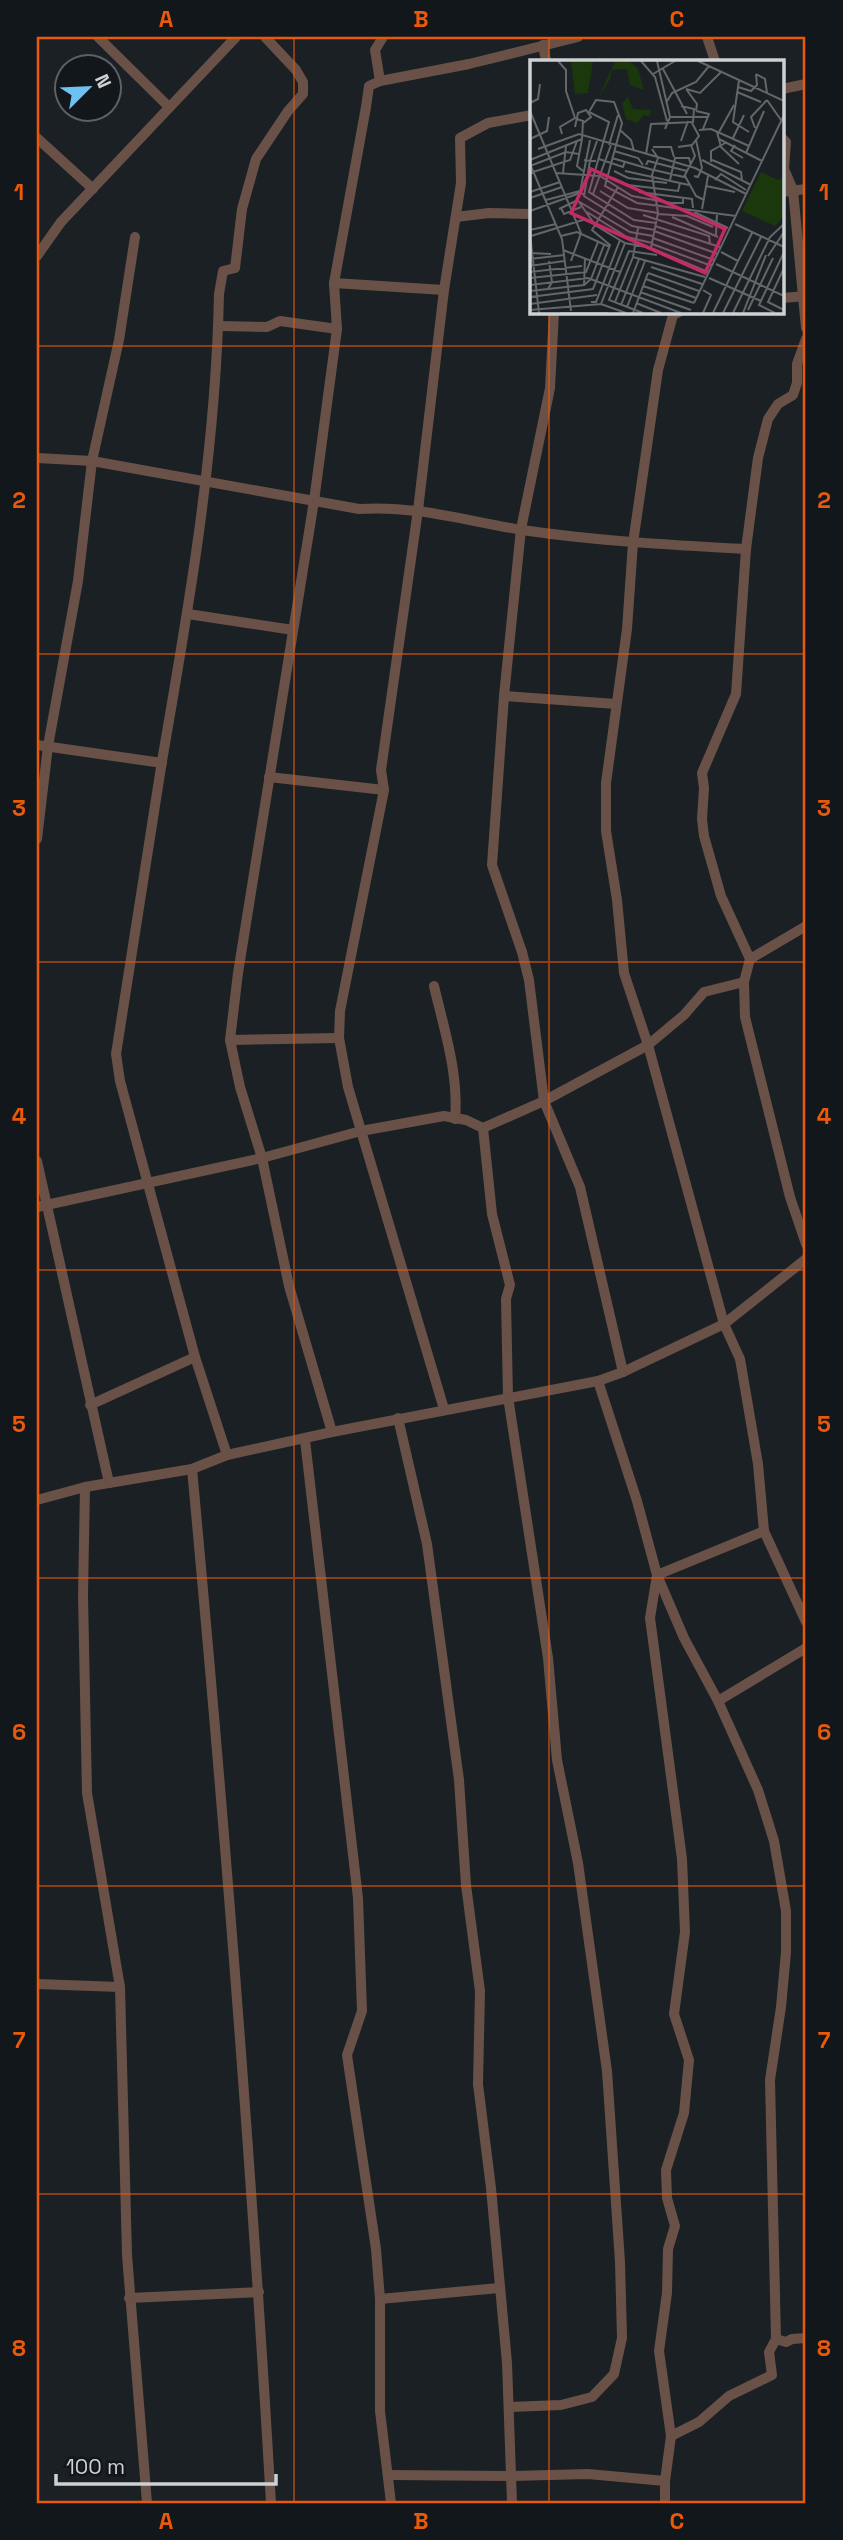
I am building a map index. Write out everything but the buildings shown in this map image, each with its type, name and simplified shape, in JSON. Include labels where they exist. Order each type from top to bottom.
[{"type":"street","points":[[98,37],[168,106]]},
{"type":"street","points":[[37,256],[61,222],[236,37]]},
{"type":"street","points":[[227,1455],[195,1357],[120,1080],[117,1054],[188,614],[206,481],[219,326],[219,294],[223,271],[235,268],[242,209],[256,159],[288,111],[303,94],[303,82],[296,70],[265,37]]},
{"type":"street","points":[[380,81],[375,50],[383,37]]},
{"type":"street","points":[[332,1432],[289,1286],[262,1158],[240,1087],[230,1040],[314,501],[337,329],[334,283],[367,90],[369,86],[380,81],[469,64],[578,37]]},
{"type":"street","points":[[707,37],[715,60]]},
{"type":"street","points":[[543,46],[546,60]]},
{"type":"street","points":[[784,89],[806,84]]},
{"type":"street","points":[[444,1409],[348,1087],[339,1038],[340,1011],[384,790],[381,770],[418,510],[444,290],[461,183],[460,138],[488,123],[530,115]]},
{"type":"street","points":[[37,138],[93,189]]},
{"type":"street","points":[[784,140],[784,169],[804,296],[806,328]]},
{"type":"street","points":[[787,191],[806,189]]},
{"type":"street","points":[[456,217],[489,213],[530,214]]},
{"type":"street","points":[[37,839],[42,746],[78,581],[92,461],[119,340],[135,237]]},
{"type":"street","points":[[334,283],[444,290]]},
{"type":"street","points":[[784,298],[804,296]]},
{"type":"street","points":[[554,313],[550,387],[521,529],[504,696],[492,865],[522,952],[544,1101],[580,1187],[623,1372]]},
{"type":"street","points":[[677,313],[673,315],[658,370],[633,544],[627,629],[606,783],[606,831],[617,900],[624,973],[648,1045],[724,1324],[740,1359],[758,1464],[764,1531],[806,1622]]},
{"type":"street","points":[[219,326],[267,327],[280,321],[337,329]]},
{"type":"street","points":[[806,339],[797,364],[797,383],[793,395],[778,404],[768,419],[758,458],[746,549],[736,694],[702,774],[704,836],[721,896],[750,959],[744,982],[745,1017],[790,1196],[806,1244]]},
{"type":"street","points":[[793,395],[806,398]]},
{"type":"street","points":[[37,458],[92,461],[359,509],[384,507],[418,510],[521,529],[633,544],[746,549]]},
{"type":"street","points":[[188,614],[293,630]]},
{"type":"street","points":[[504,696],[616,704]]},
{"type":"street","points":[[42,746],[162,763]]},
{"type":"street","points":[[269,777],[384,790]]},
{"type":"street","points":[[750,959],[806,926]]},
{"type":"street","points":[[43,1206],[262,1158],[361,1131],[443,1116],[466,1120],[483,1128],[544,1101],[648,1045],[684,1015],[704,992],[744,982]]},
{"type":"street","points":[[434,986],[457,1096],[455,1119]]},
{"type":"street","points":[[230,1040],[339,1038]]},
{"type":"street","points":[[483,1128],[492,1214],[510,1284],[506,1299],[508,1397],[548,1658],[557,1760],[578,1863],[607,2071],[620,2262],[622,2338],[614,2374],[592,2396],[561,2405],[509,2407]]},
{"type":"street","points":[[37,1161],[43,1206],[109,1483]]},
{"type":"street","points":[[37,1500],[85,1487],[192,1469],[227,1455],[398,1418],[598,1381],[623,1372],[724,1324],[806,1259]]},
{"type":"street","points":[[90,1405],[195,1357]]},
{"type":"street","points":[[598,1381],[637,1501],[657,1575],[684,1638],[718,1701],[758,1790],[774,1842],[786,1911],[786,1952],[781,2007],[770,2080],[776,2339],[769,2352],[772,2375],[729,2396],[699,2422],[671,2435]]},
{"type":"street","points":[[398,1418],[428,1544],[459,1780],[466,1885],[480,1992],[478,2084],[507,2363],[512,2503]]},
{"type":"street","points":[[305,1440],[358,1898],[362,2011],[347,2055],[376,2249],[380,2299],[380,2411],[391,2503]]},
{"type":"street","points":[[192,1469],[225,1829],[259,2292],[271,2503]]},
{"type":"street","points":[[85,1487],[83,1595],[87,1793],[120,1987],[129,2298],[148,2503]]},
{"type":"street","points":[[657,1575],[764,1531]]},
{"type":"street","points":[[657,1575],[650,1618],[682,1859],[685,1932],[674,2014],[689,2060],[684,2113],[666,2170],[667,2198],[675,2226],[668,2249],[667,2293],[659,2351],[671,2435],[665,2481],[666,2503]]},
{"type":"street","points":[[718,1701],[806,1648]]},
{"type":"street","points":[[37,1984],[120,1987]]},
{"type":"street","points":[[380,2299],[499,2288]]},
{"type":"street","points":[[129,2298],[259,2292]]},
{"type":"street","points":[[776,2339],[786,2342],[806,2338]]},
{"type":"street","points":[[389,2475],[588,2474],[665,2481]]}]
